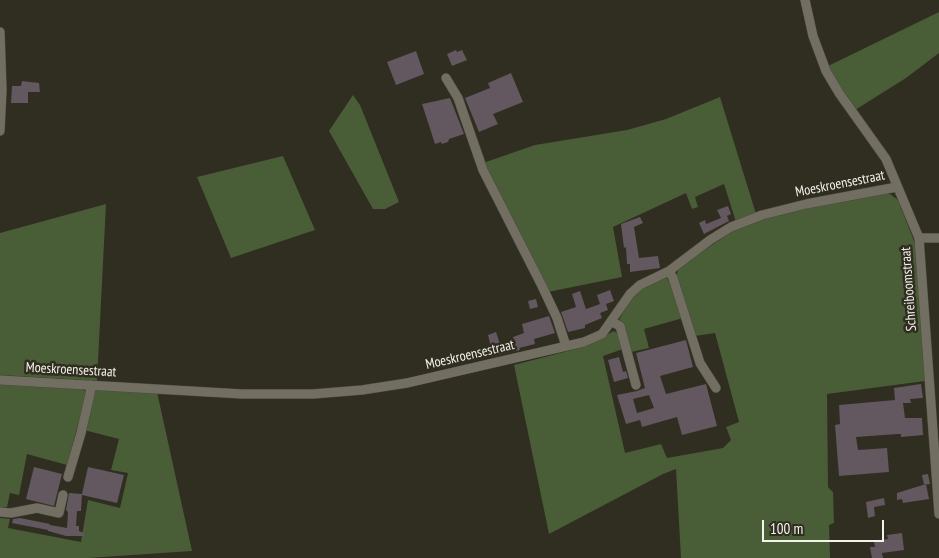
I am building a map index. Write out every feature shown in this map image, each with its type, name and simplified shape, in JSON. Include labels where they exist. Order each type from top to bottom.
[{"type":"street","name":"Schreiboomstraat","points":[[805,0],[813,36],[826,71],[838,93],[881,152],[918,238],[939,514]]},
{"type":"street","points":[[0,32],[2,90],[0,131]]},
{"type":"street","points":[[446,78],[458,98],[483,170],[542,286],[557,318],[566,346]]},
{"type":"street","name":"Moeskroensestraat","points":[[0,380],[242,394],[313,394],[362,390],[416,381],[584,342],[602,334],[630,294],[640,285],[669,271],[710,240],[731,227],[762,215],[806,204],[897,187]]},
{"type":"street","points":[[918,238],[939,238]]},
{"type":"street","points":[[669,271],[673,278],[700,363],[716,388]]},
{"type":"street","points":[[612,322],[620,326],[636,385]]},
{"type":"street","points":[[68,477],[81,433],[91,385]]},
{"type":"street","points":[[0,512],[11,513],[36,508],[59,513],[64,495]]},
{"type":"green space","points":[[939,12],[939,53],[906,78],[855,110],[837,86],[828,66]]},
{"type":"green space","points":[[353,95],[360,105],[399,202],[385,209],[373,209],[329,131]]},
{"type":"green space","points":[[720,97],[756,214],[736,222],[724,184],[695,197],[698,207],[692,209],[686,193],[613,227],[622,277],[548,292],[483,163],[535,145],[627,130],[666,119]]},
{"type":"green space","points":[[283,156],[315,230],[231,258],[197,177]]},
{"type":"green space","points":[[883,193],[890,194],[898,200],[916,246],[925,381],[827,394],[828,487],[833,492],[834,523],[829,525],[830,558],[681,558],[676,469],[549,534],[514,365],[583,347],[614,331],[618,334],[623,349],[603,356],[625,453],[661,444],[667,458],[723,448],[731,440],[726,427],[739,422],[715,333],[695,336],[676,278],[678,270],[739,227],[763,218],[802,208]]},
{"type":"green space","points":[[106,204],[97,381],[0,375],[0,233]]},
{"type":"green space","points":[[666,277],[671,284],[683,318],[644,329],[649,348],[631,352],[618,322],[628,303],[642,288]]},
{"type":"green space","points":[[0,383],[82,389],[87,392],[67,465],[27,454],[19,495],[10,493],[7,507],[0,507]]},
{"type":"green space","points":[[94,390],[157,392],[192,551],[88,558],[0,558],[0,518],[10,519],[8,528],[81,542],[88,500],[120,508],[128,473],[111,470],[119,439],[84,430]]},
{"type":"building","points":[[456,50],[457,52],[462,50],[467,60],[452,66],[447,54]]},
{"type":"building","points":[[416,51],[424,74],[396,85],[387,62]]},
{"type":"building","points":[[511,73],[523,102],[493,114],[498,124],[479,132],[465,98],[490,88],[488,83]]},
{"type":"building","points":[[22,81],[39,83],[40,92],[28,92],[28,103],[11,103],[12,86],[21,86]]},
{"type":"building","points":[[450,98],[464,134],[449,139],[448,142],[435,144],[422,104]]},
{"type":"building","points":[[728,206],[731,214],[727,216],[729,221],[704,234],[699,223],[705,220],[706,224],[721,218],[717,210]]},
{"type":"building","points":[[640,217],[643,223],[634,227],[639,258],[658,256],[660,268],[630,272],[621,224]]},
{"type":"building","points":[[610,290],[614,301],[606,304],[608,310],[600,313],[602,318],[585,325],[585,328],[568,332],[561,312],[576,307],[572,294],[580,291],[586,309],[600,304],[597,295]]},
{"type":"building","points":[[536,299],[538,307],[530,309],[528,301]]},
{"type":"building","points":[[549,316],[555,333],[534,339],[535,344],[519,348],[520,350],[490,357],[486,349],[491,347],[488,335],[496,332],[501,347],[515,343],[513,337],[524,333],[522,324]]},
{"type":"building","points":[[686,340],[693,367],[660,376],[666,394],[706,384],[717,426],[682,435],[677,417],[642,427],[640,420],[626,424],[617,395],[645,388],[636,353]],"holes":[[[649,395],[654,408],[637,413],[633,399]]]},
{"type":"building","points":[[619,357],[623,372],[626,371],[628,378],[614,382],[608,360]]},
{"type":"building","points":[[921,384],[923,398],[910,399],[911,403],[903,403],[905,418],[922,418],[923,435],[901,437],[901,434],[898,434],[856,437],[858,450],[887,448],[889,472],[839,476],[835,425],[840,424],[839,405],[895,400],[894,388]]},
{"type":"building","points":[[34,467],[62,474],[54,506],[26,499]]},
{"type":"building","points":[[88,467],[124,475],[117,503],[82,495],[81,511],[77,511],[76,526],[79,526],[79,531],[84,533],[84,536],[66,536],[48,530],[12,523],[13,519],[20,518],[50,524],[49,526],[67,528],[68,512],[66,510],[69,493],[82,494]]},
{"type":"building","points":[[928,474],[930,484],[924,485],[922,475]]},
{"type":"building","points":[[926,484],[929,499],[903,503],[902,499],[897,500],[897,493]]},
{"type":"building","points":[[884,498],[885,505],[874,507],[875,516],[868,518],[866,502]]},
{"type":"building","points":[[902,533],[904,550],[882,553],[883,558],[872,558],[870,547],[875,547],[874,541],[888,539],[887,535]]}]
